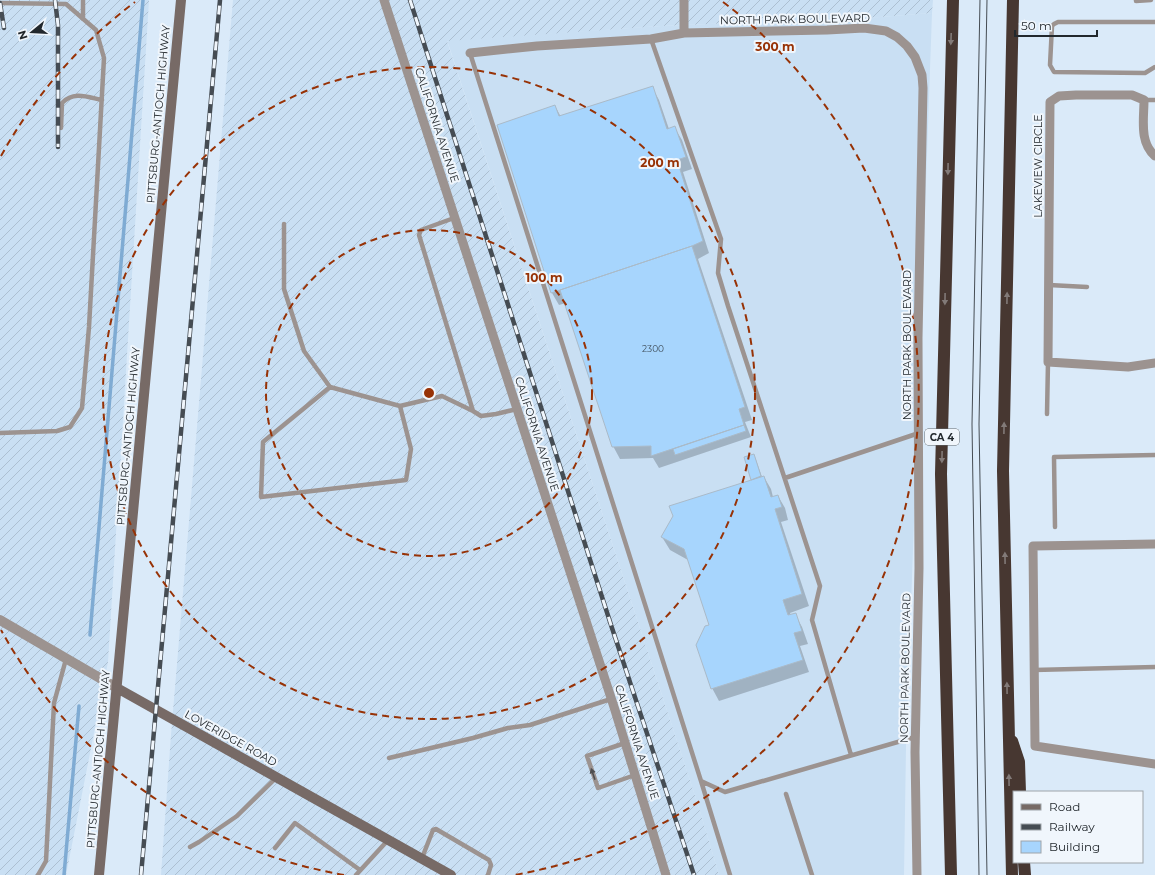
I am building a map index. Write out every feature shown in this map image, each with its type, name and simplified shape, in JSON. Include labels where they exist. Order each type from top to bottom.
[{"type":"highway","name":"CA 4","points":[[951,875],[942,474],[953,0]]},
{"type":"highway","points":[[1012,875],[1003,471],[1013,0]]},
{"type":"highway","points":[[1008,727],[1019,762],[1020,791]]},
{"type":"highway","points":[[1024,863],[1025,875]]},
{"type":"main road","name":"PITTSBURG-ANTIOCH HIGHWAY","points":[[99,875],[181,0]]},
{"type":"main road","name":"LOVERIDGE ROAD","points":[[117,688],[451,875]]},
{"type":"street","name":"CALIFORNIA AVENUE","points":[[384,0],[611,699],[666,875]]},
{"type":"street","points":[[684,0],[684,33]]},
{"type":"street","name":"NORTH PARK BOULEVARD","points":[[470,53],[537,46],[650,39],[684,33],[864,28],[886,31],[892,34],[907,46],[914,57],[922,75],[923,88],[918,338],[919,568],[915,737],[917,875]]},
{"type":"street","name":"LAKEVIEW CIRCLE","points":[[1048,362],[1050,102],[1059,96],[1076,95],[1132,95],[1144,100]]},
{"type":"street","points":[[1144,100],[1145,143],[1150,152],[1155,156]]},
{"type":"street","points":[[1048,362],[1128,367],[1155,363]]},
{"type":"street","points":[[1155,544],[1033,546],[1035,746],[1155,764]]},
{"type":"street","name":"LOVERIDGE ROAD","points":[[0,620],[117,688]]},
{"type":"lane","points":[[83,19],[84,0]]},
{"type":"lane","points":[[1136,0],[1151,0]]},
{"type":"lane","points":[[0,3],[66,4],[96,30],[104,58],[90,327],[82,408],[70,427],[57,431],[0,433]]},
{"type":"lane","points":[[1155,22],[1058,22],[1052,26],[1050,64],[1054,72],[1145,73],[1155,67]]},
{"type":"lane","points":[[650,39],[721,239],[718,273],[820,586],[812,620],[851,755]]},
{"type":"lane","points":[[470,53],[730,875]]},
{"type":"lane","points":[[61,128],[62,104],[66,99],[74,95],[102,100]]},
{"type":"lane","points":[[1144,100],[1155,100]]},
{"type":"lane","points":[[454,218],[421,230],[419,235],[474,410]]},
{"type":"lane","points":[[284,224],[284,290],[304,351],[330,387],[400,406],[442,396],[474,410],[481,416],[516,409]]},
{"type":"lane","points":[[1049,285],[1087,287]]},
{"type":"lane","name":"LAKEVIEW CIRCLE","points":[[1047,414],[1048,362]]},
{"type":"lane","points":[[330,387],[263,442],[261,497],[406,480],[410,449],[400,406]]},
{"type":"lane","points":[[785,478],[919,433]]},
{"type":"lane","points":[[1055,527],[1054,457],[1155,455]]},
{"type":"lane","points":[[38,875],[46,862],[54,703],[66,658]]},
{"type":"lane","points":[[1034,670],[1155,668]]},
{"type":"lane","points":[[389,758],[508,728],[530,725],[611,699]]},
{"type":"lane","points":[[701,781],[725,792],[915,737]]},
{"type":"lane","points":[[625,743],[587,756],[598,788],[635,775]]},
{"type":"lane","points":[[190,848],[237,816],[277,777]]},
{"type":"lane","points":[[786,794],[811,875]]},
{"type":"lane","points":[[275,848],[295,823],[360,870]]},
{"type":"lane","points":[[422,858],[433,830],[436,829],[489,860],[491,865],[488,875]]},
{"type":"lane","points":[[356,875],[388,840]]},
{"type":"shaded area","points":[[0,0],[149,0],[108,662],[66,875],[0,875]]},
{"type":"shaded area","points":[[233,0],[933,0],[932,13],[880,17],[661,26],[447,41],[699,808],[719,875],[161,875],[171,735]]},
{"type":"shaded area","points":[[932,13],[906,747],[904,875],[719,875],[699,808],[447,40],[661,26],[880,17]]},
{"type":"building","points":[[653,86],[667,129],[675,126],[686,157],[677,160],[703,241],[551,293],[497,125],[555,105],[559,116]]},
{"type":"building","points":[[692,246],[745,407],[739,409],[744,425],[651,456],[651,446],[612,447],[560,290]]},
{"type":"building","points":[[744,425],[746,431],[675,455],[673,449]]},
{"type":"building","points":[[754,454],[761,476],[751,480],[744,457]]},
{"type":"building","points":[[764,476],[771,497],[778,495],[782,507],[775,509],[802,594],[783,600],[788,615],[796,613],[802,631],[794,633],[803,660],[711,689],[696,645],[705,626],[709,625],[684,549],[661,537],[673,516],[669,506]]},
{"type":"waterway","points":[[90,635],[143,0]]},
{"type":"waterway","points":[[64,875],[79,706]]},
{"type":"tram line","points":[[979,875],[972,424],[980,0]]},
{"type":"tram line","points":[[987,0],[979,424],[987,875]]},
{"type":"railway","points":[[55,0],[58,25],[58,147]]},
{"type":"railway","points":[[141,875],[220,0]]},
{"type":"railway","points":[[410,0],[612,628],[694,875]]},
{"type":"railway","points":[[0,3],[4,28]]}]
